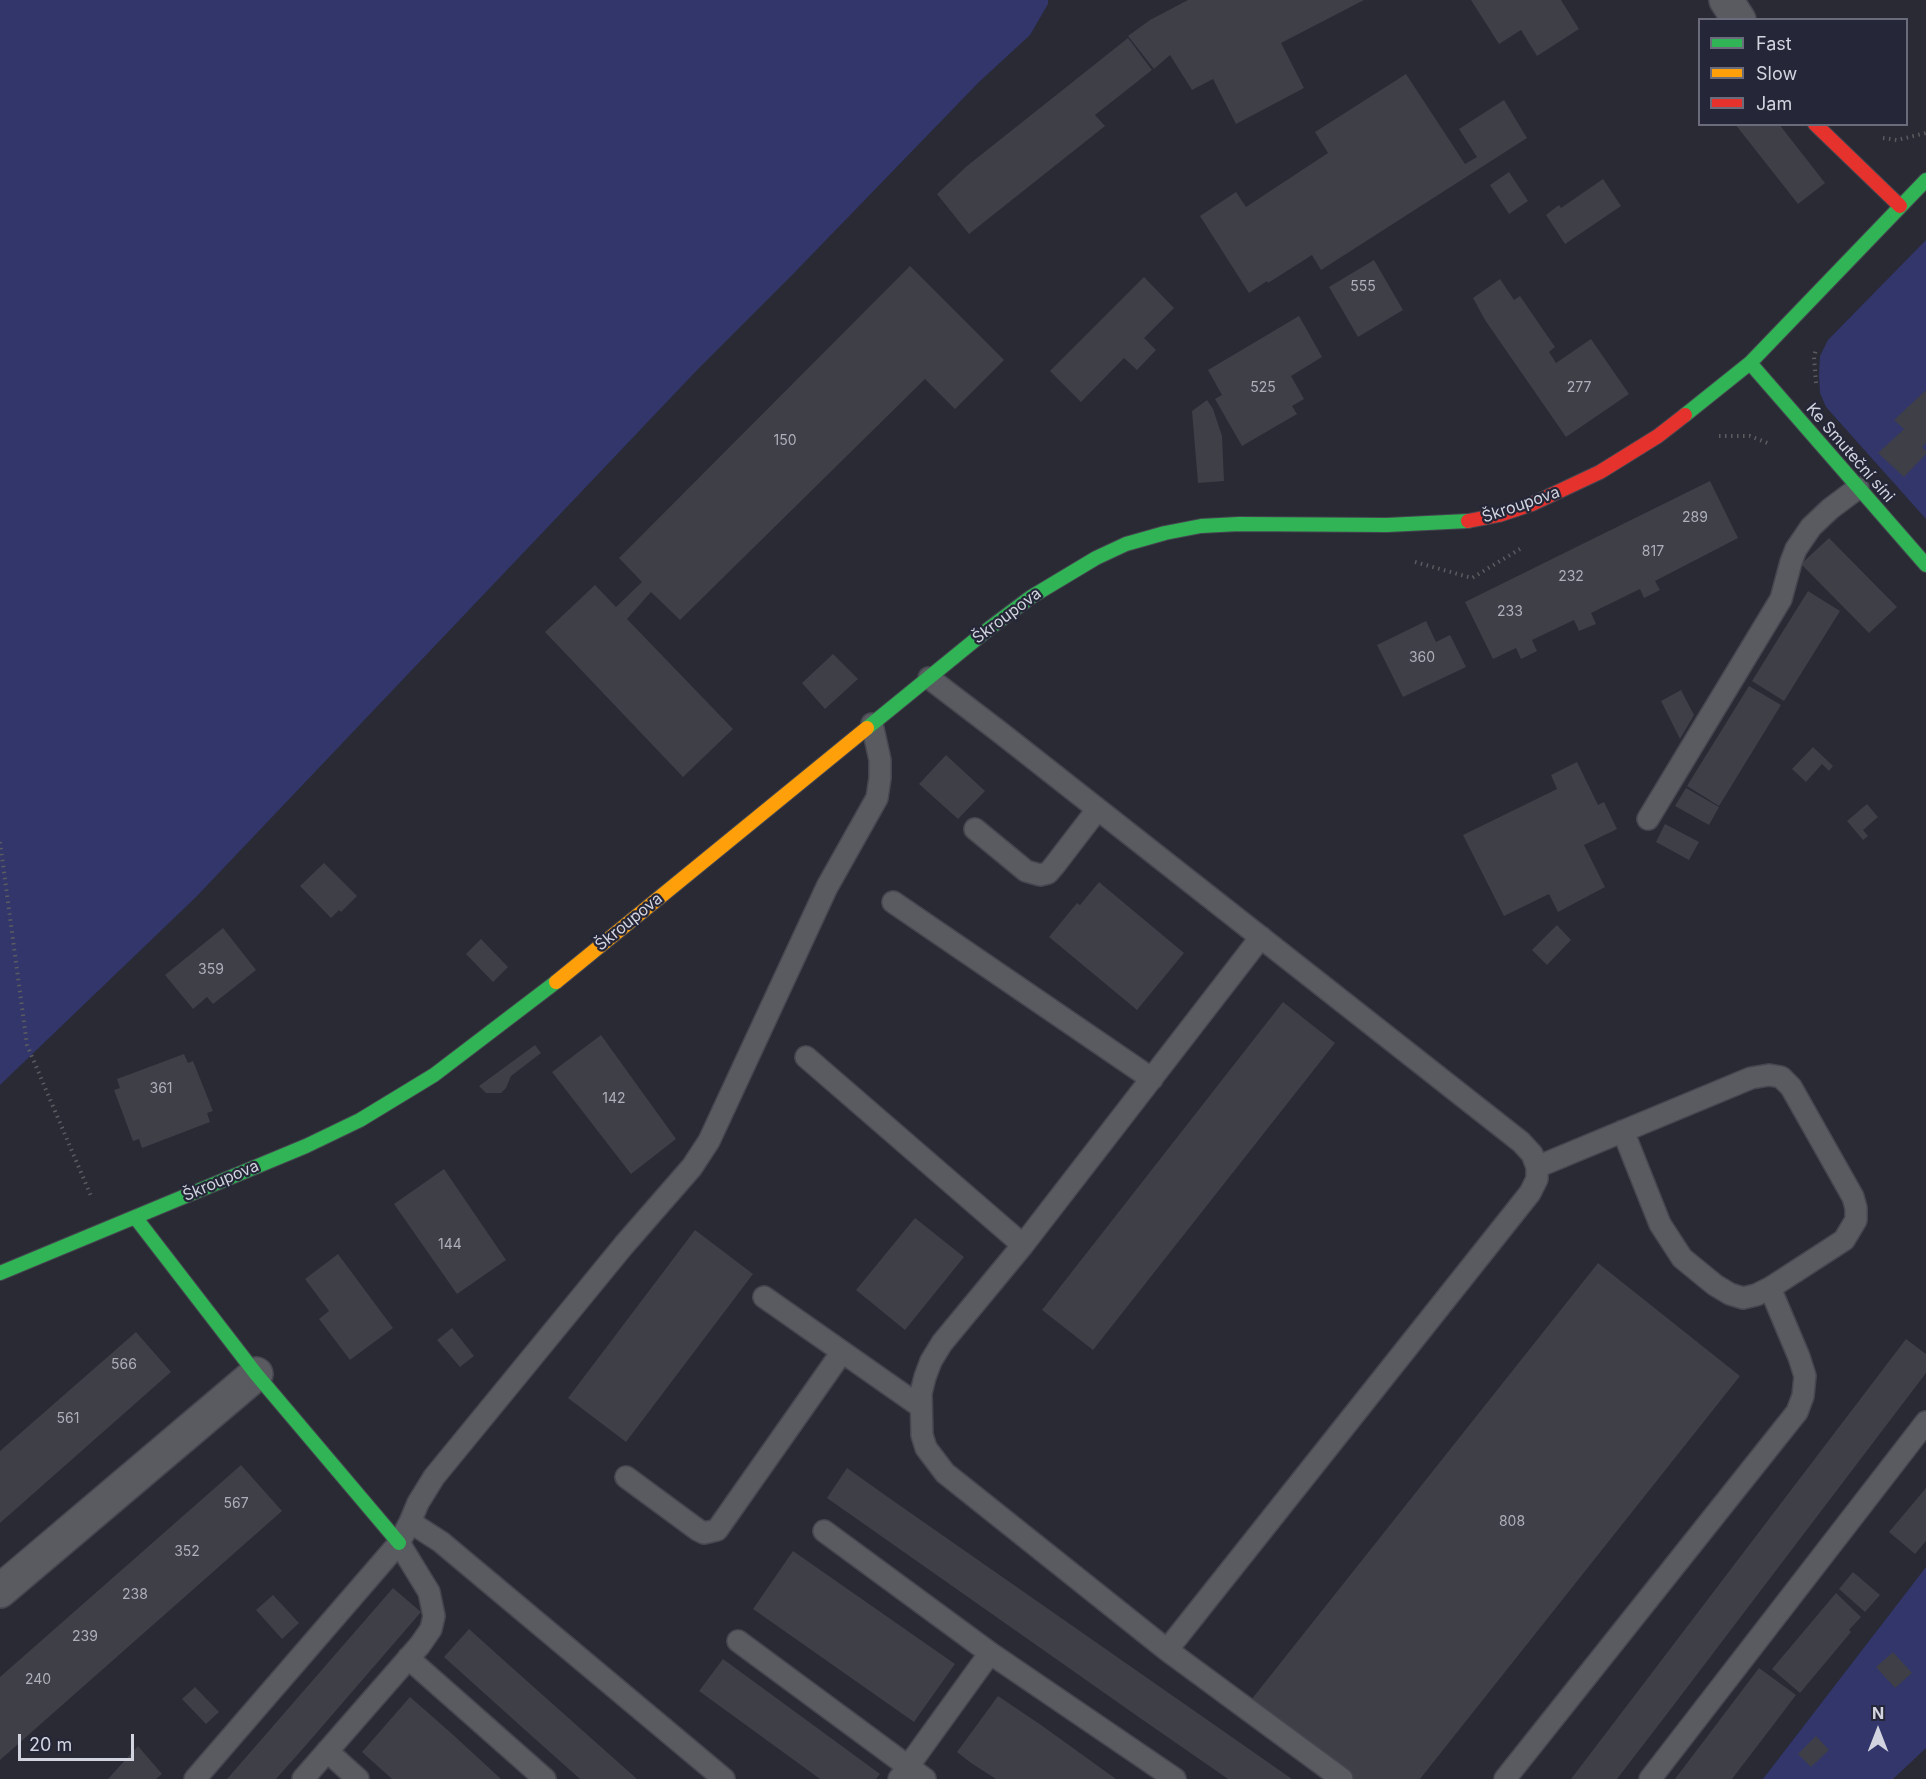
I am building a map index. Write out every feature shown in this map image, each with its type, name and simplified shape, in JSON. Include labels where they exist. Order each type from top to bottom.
[{"type":"street","points":[[1726,0],[1738,18]]},
{"type":"street","points":[[1817,126],[1900,206]]},
{"type":"street","name":"Škroupova","points":[[0,1273],[306,1146],[360,1120],[434,1075],[527,1005],[991,627],[1031,597],[1096,558],[1126,544],[1165,532],[1201,526],[1445,524],[1499,515],[1532,504],[1600,472],[1658,436],[1750,363],[1926,180]]},
{"type":"street","name":"Ke Smuteční síni","points":[[1750,363],[1926,565]]},
{"type":"street","points":[[135,1217],[256,1374],[399,1543]]},
{"type":"street","points":[[0,1591],[256,1374]]},
{"type":"lane","points":[[1648,819],[1781,599],[1796,549],[1811,527],[1858,488]]},
{"type":"lane","points":[[929,678],[1521,1142],[1532,1154],[1537,1167],[1537,1179],[1530,1193],[1167,1650]]},
{"type":"lane","points":[[195,1779],[399,1543],[418,1503],[434,1477],[624,1245],[692,1167],[709,1141],[827,887],[878,798],[880,760],[872,724]]},
{"type":"lane","points":[[975,829],[1026,871],[1040,875],[1048,873],[1097,810]]},
{"type":"lane","points":[[893,902],[1152,1079]]},
{"type":"lane","points":[[1260,938],[1023,1245],[942,1343],[925,1377],[921,1407],[922,1435],[926,1448],[945,1473],[1167,1650],[1342,1779]]},
{"type":"lane","points":[[806,1058],[1023,1245]]},
{"type":"lane","points":[[1537,1167],[1623,1131],[1751,1078],[1769,1075],[1781,1077],[1791,1087],[1853,1197],[1856,1220],[1844,1240],[1770,1288],[1756,1296],[1743,1298],[1731,1294],[1715,1285],[1682,1258],[1660,1224],[1623,1131]]},
{"type":"lane","points":[[1504,1779],[1797,1412],[1803,1396],[1805,1376],[1770,1288]]},
{"type":"lane","points":[[764,1297],[921,1407]]},
{"type":"lane","points":[[626,1477],[698,1530],[712,1533],[717,1530],[842,1352]]},
{"type":"lane","points":[[1650,1779],[1926,1422]]},
{"type":"lane","points":[[410,1522],[441,1542],[724,1779]]},
{"type":"lane","points":[[825,1531],[990,1653],[1175,1779]]},
{"type":"lane","points":[[303,1779],[431,1629],[434,1616],[429,1592],[399,1543]]},
{"type":"lane","points":[[738,1641],[903,1773],[925,1779]]},
{"type":"lane","points":[[903,1773],[990,1653]]},
{"type":"lane","points":[[408,1658],[545,1779]]},
{"type":"lane","points":[[327,1751],[358,1779]]},
{"type":"path","points":[[1817,391],[1814,357],[1819,341]]},
{"type":"path","points":[[0,842],[27,1045],[91,1193],[103,1231]]},
{"type":"shaded area","points":[[0,0],[1048,0],[1048,4],[1030,35],[979,82],[699,368],[196,897],[0,1085]]},
{"type":"shaded area","points":[[1926,240],[1926,519],[1826,407],[1820,393],[1819,375],[1820,356],[1828,340]]},
{"type":"shaded area","points":[[1926,1567],[1926,1748],[1893,1779],[1763,1779]]},
{"type":"building","points":[[1188,0],[1364,0],[1281,43],[1304,88],[1236,124],[1213,79],[1192,90],[1170,55],[1154,69],[1128,36],[1150,20]]},
{"type":"building","points":[[1471,0],[1561,0],[1579,29],[1537,56],[1521,30],[1499,44]]},
{"type":"building","points":[[1128,38],[1152,70],[1095,115],[1105,126],[969,234],[937,194],[967,166]]},
{"type":"building","points":[[1406,74],[1465,164],[1477,157],[1459,129],[1504,100],[1527,138],[1321,270],[1312,255],[1249,293],[1200,216],[1236,192],[1246,207],[1328,153],[1315,132]]},
{"type":"building","points":[[1737,126],[1781,126],[1825,183],[1798,204]]},
{"type":"building","points":[[1509,172],[1528,201],[1509,214],[1490,185]]},
{"type":"building","points":[[1603,179],[1621,206],[1565,244],[1546,215],[1559,205],[1561,208]]},
{"type":"building","points":[[1374,260],[1403,310],[1358,337],[1329,287]]},
{"type":"building","points":[[910,266],[1004,360],[955,409],[925,379],[680,620],[651,592],[627,619],[733,729],[683,777],[545,632],[595,585],[616,607],[642,582],[619,558]]},
{"type":"building","points":[[1144,277],[1174,308],[1144,338],[1156,350],[1137,370],[1124,358],[1081,402],[1050,371]]},
{"type":"building","points":[[1500,279],[1514,300],[1520,296],[1555,347],[1549,352],[1556,363],[1591,339],[1629,394],[1566,437],[1485,320],[1473,298]]},
{"type":"building","points":[[1299,316],[1322,357],[1291,376],[1304,399],[1292,406],[1297,414],[1242,446],[1215,399],[1222,395],[1208,370]]},
{"type":"building","points":[[1926,390],[1926,443],[1922,447],[1926,454],[1904,477],[1878,453],[1904,429],[1894,420]]},
{"type":"building","points":[[1207,400],[1213,409],[1222,436],[1224,481],[1198,483],[1192,411]]},
{"type":"building","points":[[1710,481],[1738,538],[1655,581],[1660,590],[1644,598],[1640,589],[1591,613],[1596,624],[1579,631],[1574,620],[1532,640],[1537,651],[1521,659],[1516,648],[1493,659],[1465,602]]},
{"type":"building","points":[[1829,538],[1897,607],[1869,633],[1801,564]]},
{"type":"building","points":[[1808,591],[1840,611],[1784,701],[1752,681]]},
{"type":"building","points":[[1426,621],[1436,642],[1450,635],[1466,667],[1403,697],[1377,645]]},
{"type":"building","points":[[833,654],[858,679],[825,709],[802,683]]},
{"type":"building","points":[[1749,686],[1781,705],[1719,806],[1687,786]]},
{"type":"building","points":[[1681,690],[1694,715],[1680,739],[1661,701]]},
{"type":"building","points":[[1813,747],[1833,766],[1829,771],[1822,764],[1806,782],[1792,769]]},
{"type":"building","points":[[946,755],[985,791],[958,819],[919,784]]},
{"type":"building","points":[[1577,762],[1598,805],[1604,802],[1617,829],[1584,845],[1605,887],[1558,912],[1549,894],[1504,916],[1463,835],[1557,789],[1551,775]]},
{"type":"building","points":[[1686,788],[1719,807],[1709,825],[1675,806]]},
{"type":"building","points":[[1867,804],[1878,817],[1863,830],[1868,836],[1863,840],[1847,821]]},
{"type":"building","points":[[1665,824],[1699,842],[1689,860],[1656,842]]},
{"type":"building","points":[[324,863],[357,896],[341,912],[339,910],[331,918],[300,886]]},
{"type":"building","points":[[1099,882],[1184,953],[1137,1010],[1049,937],[1077,903],[1080,905]]},
{"type":"building","points":[[1557,925],[1571,940],[1547,965],[1532,950]]},
{"type":"building","points":[[223,928],[256,970],[213,1004],[207,997],[193,1009],[165,975]]},
{"type":"building","points":[[481,939],[508,967],[493,982],[466,954]]},
{"type":"building","points":[[1283,1002],[1335,1043],[1093,1350],[1042,1310]]},
{"type":"building","points":[[601,1035],[676,1139],[631,1174],[552,1072]]},
{"type":"building","points":[[535,1045],[541,1053],[511,1076],[501,1093],[486,1093],[479,1086]]},
{"type":"building","points":[[184,1054],[188,1063],[193,1061],[213,1111],[207,1113],[210,1122],[142,1148],[139,1139],[133,1141],[114,1090],[120,1088],[117,1079]]},
{"type":"building","points":[[444,1169],[506,1260],[457,1294],[394,1204]]},
{"type":"building","points":[[915,1218],[964,1257],[905,1330],[856,1290]]},
{"type":"building","points":[[695,1230],[753,1274],[626,1442],[568,1398]]},
{"type":"building","points":[[338,1254],[393,1328],[350,1360],[319,1319],[329,1311],[305,1279]]},
{"type":"building","points":[[1598,1263],[1740,1376],[1420,1779],[1351,1779],[1251,1700]]},
{"type":"building","points":[[452,1328],[474,1356],[460,1367],[437,1340]]},
{"type":"building","points":[[136,1332],[171,1372],[0,1523],[0,1451]]},
{"type":"building","points":[[1906,1339],[1926,1354],[1926,1373],[1670,1710],[1617,1779],[1571,1779]]},
{"type":"building","points":[[241,1465],[282,1511],[0,1760],[0,1677]]},
{"type":"building","points":[[847,1468],[1292,1779],[1228,1779],[1140,1718],[827,1498]]},
{"type":"building","points":[[1926,1488],[1926,1541],[1915,1554],[1889,1532]]},
{"type":"building","points":[[793,1551],[955,1664],[914,1722],[753,1609]]},
{"type":"building","points":[[1853,1572],[1880,1595],[1865,1612],[1839,1589]]},
{"type":"building","points":[[393,1588],[421,1612],[307,1744],[276,1779],[227,1779]]},
{"type":"building","points":[[1836,1593],[1861,1617],[1800,1693],[1772,1669]]},
{"type":"building","points":[[273,1595],[299,1623],[282,1639],[256,1610]]},
{"type":"building","points":[[469,1629],[637,1779],[580,1779],[524,1729],[444,1657]]},
{"type":"building","points":[[1893,1652],[1912,1673],[1895,1688],[1876,1667]]},
{"type":"building","points":[[723,1659],[880,1774],[876,1779],[820,1779],[699,1691]]},
{"type":"building","points":[[1759,1668],[1796,1695],[1732,1779],[1675,1779]]},
{"type":"building","points":[[195,1687],[219,1712],[206,1724],[182,1699]]},
{"type":"building","points":[[998,1696],[1116,1779],[996,1779],[971,1763],[957,1752]]},
{"type":"building","points":[[410,1697],[501,1779],[392,1779],[362,1752]]},
{"type":"building","points":[[1816,1736],[1829,1750],[1811,1767],[1798,1754]]},
{"type":"building","points":[[138,1746],[162,1774],[156,1779],[108,1779]]},
{"type":"traffic: fast","points":[[1685,415],[1750,363],[1926,180]]},
{"type":"traffic: fast","points":[[1750,363],[1926,565]]},
{"type":"traffic: fast","points":[[867,728],[1031,597],[1096,558],[1126,544],[1201,526],[1387,525],[1468,521]]},
{"type":"traffic: fast","points":[[0,1273],[306,1146],[360,1120],[434,1075],[556,982]]},
{"type":"traffic: fast","points":[[135,1217],[256,1374],[399,1543]]},
{"type":"traffic: slow","points":[[556,982],[867,728]]},
{"type":"traffic: jam","points":[[1817,126],[1900,206]]},
{"type":"traffic: jam","points":[[1468,521],[1499,515],[1532,504],[1600,472],[1658,436],[1685,415]]}]
